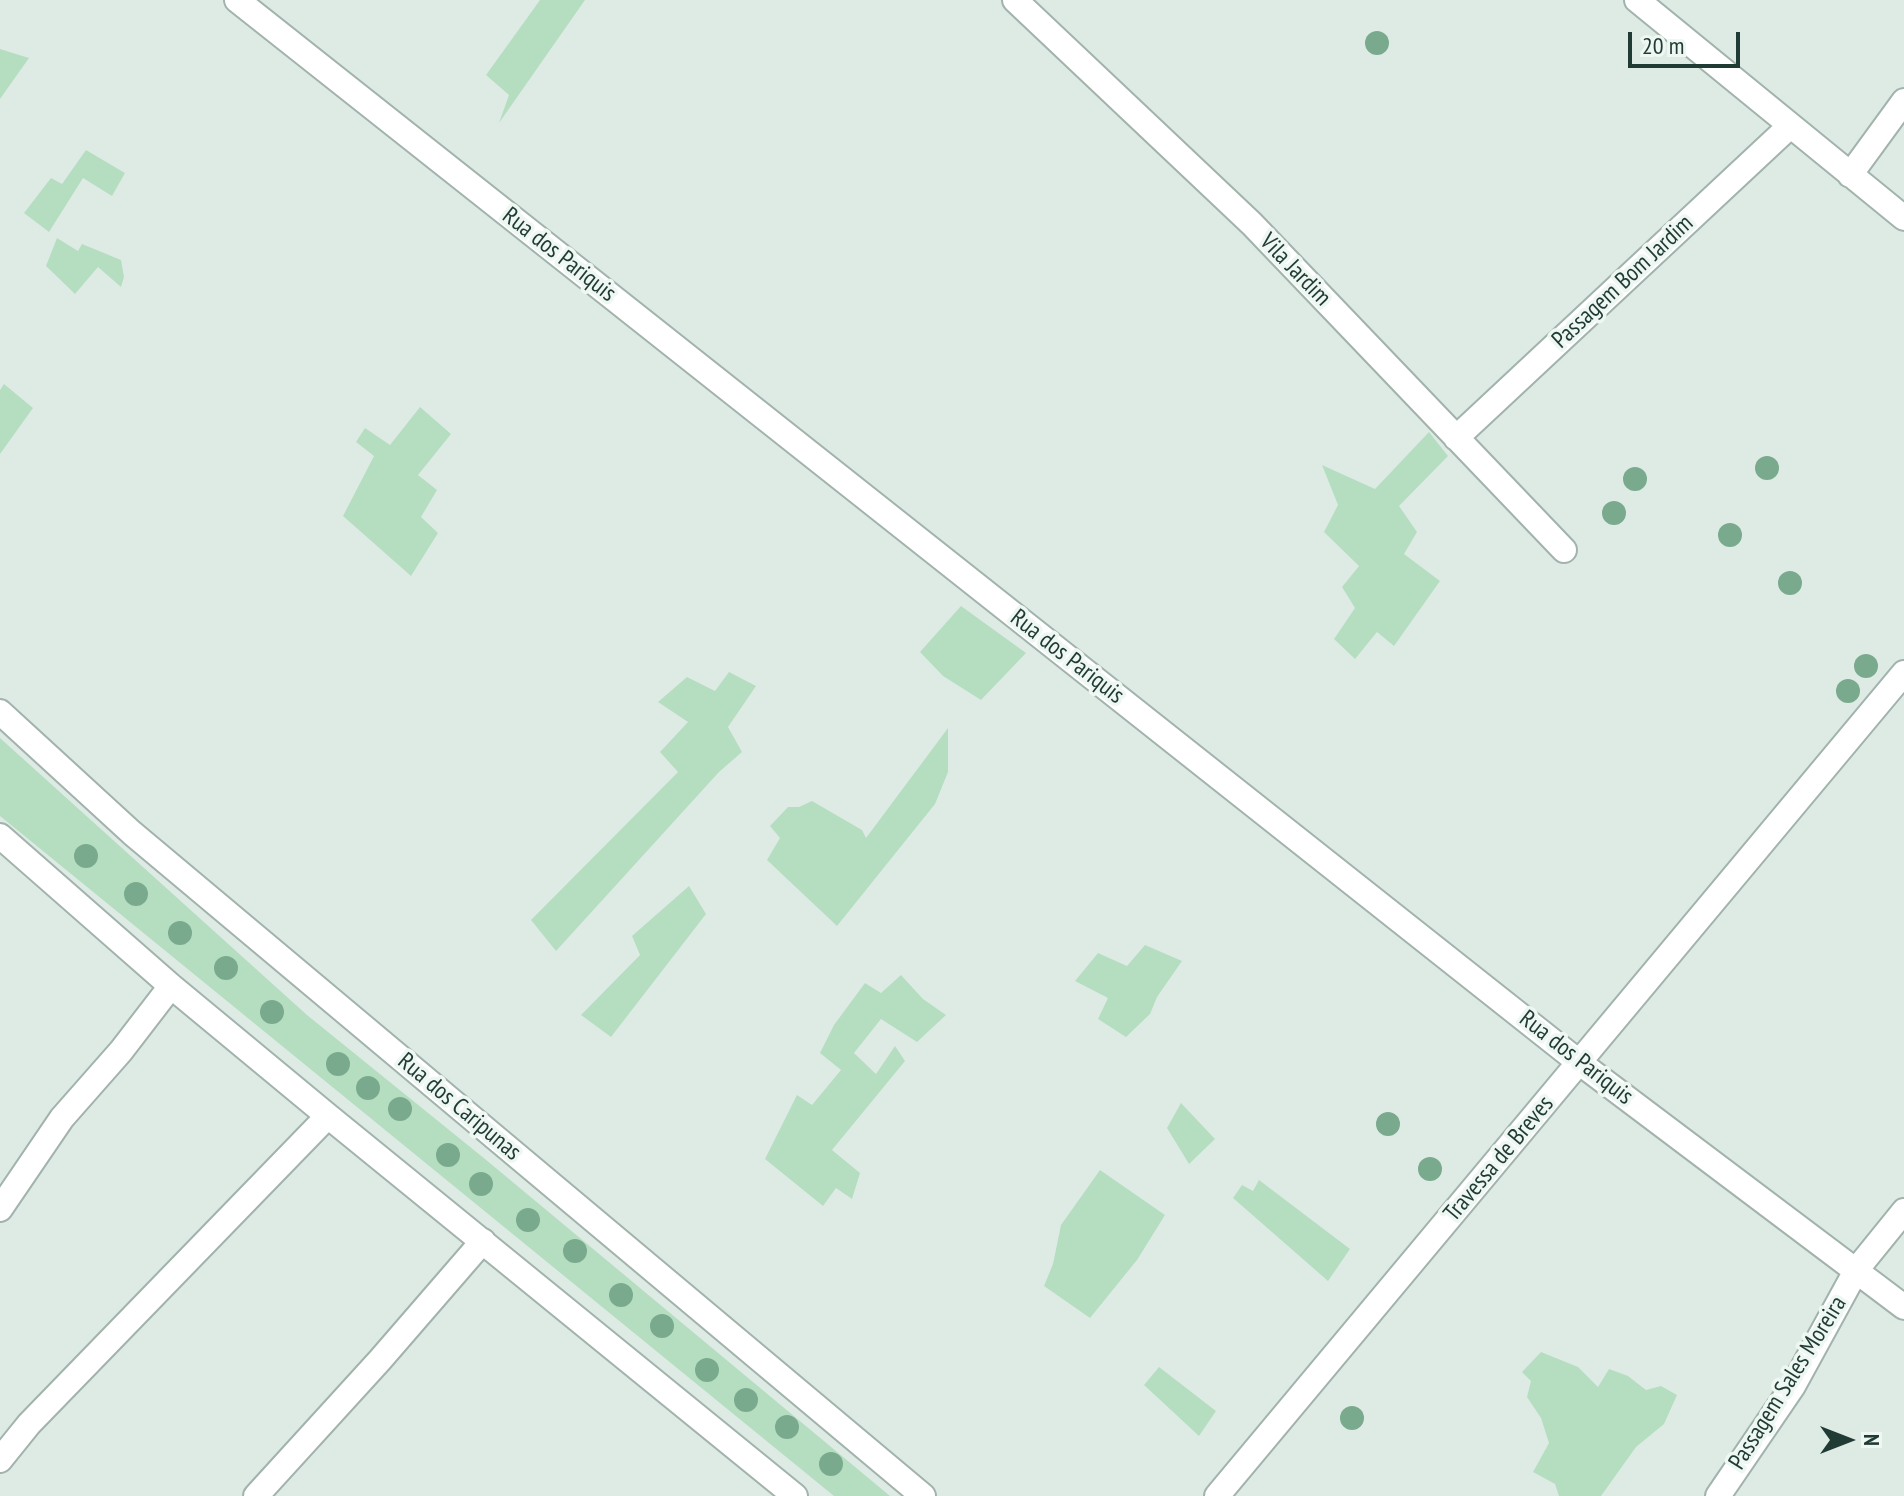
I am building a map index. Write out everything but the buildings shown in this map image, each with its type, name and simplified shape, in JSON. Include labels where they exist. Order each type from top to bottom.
[{"type":"street","name":"Rua dos Pariquis","points":[[237,0],[1580,1063],[1904,1307]]},
{"type":"street","name":"Vila Jardim","points":[[1015,0],[1252,224],[1564,550]]},
{"type":"street","points":[[1637,0],[1904,218]]},
{"type":"street","points":[[1850,175],[1904,101]]},
{"type":"street","name":"Passagem Bom Jardim","points":[[1456,438],[1790,126]]},
{"type":"street","name":"Travessa de Breves","points":[[1217,1496],[1904,673]]},
{"type":"street","name":"Rua dos Caripunas","points":[[0,712],[132,833],[923,1496]]},
{"type":"street","points":[[0,836],[171,986],[795,1496]]},
{"type":"street","points":[[0,1209],[62,1118],[121,1051],[171,986]]},
{"type":"street","points":[[0,1460],[29,1424],[328,1116]]},
{"type":"street","name":"Passagem Sales Moreira","points":[[1718,1496],[1793,1386],[1857,1269],[1904,1211]]},
{"type":"street","points":[[256,1496],[483,1241]]},
{"type":"green space","points":[[540,0],[585,0],[499,123],[509,95],[486,75]]},
{"type":"green space","points":[[0,49],[29,58],[0,99]]},
{"type":"green space","points":[[86,150],[125,173],[112,196],[83,178],[49,232],[24,213],[51,178],[62,184]]},
{"type":"green space","points":[[57,238],[78,251],[82,244],[121,260],[124,277],[121,287],[98,267],[75,294],[46,266]]},
{"type":"green space","points":[[4,384],[33,408],[0,454],[0,390]]},
{"type":"green space","points":[[420,407],[451,434],[418,475],[437,490],[421,517],[438,533],[411,576],[343,516],[374,456],[356,442],[365,428],[390,445]]},
{"type":"green space","points":[[1429,432],[1448,456],[1399,506],[1417,532],[1404,554],[1440,581],[1394,646],[1377,632],[1355,659],[1334,639],[1355,608],[1342,587],[1359,566],[1324,532],[1338,505],[1322,465],[1375,489]]},
{"type":"green space","points":[[961,606],[1026,653],[981,700],[943,676],[920,652]]},
{"type":"green space","points":[[729,672],[756,686],[728,727],[742,752],[719,772],[556,951],[531,920],[678,772],[660,752],[688,722],[658,702],[687,677],[715,691]]},
{"type":"green space","points":[[948,728],[948,772],[935,804],[837,926],[767,860],[780,838],[770,826],[788,807],[799,807],[812,801],[862,830],[866,838]]},
{"type":"green space","points":[[0,738],[307,1015],[890,1496],[834,1496],[0,816]]},
{"type":"green space","points":[[689,886],[706,914],[611,1037],[581,1015],[640,955],[632,936]]},
{"type":"green space","points":[[1145,945],[1182,961],[1157,997],[1150,1014],[1126,1037],[1098,1019],[1108,998],[1075,981],[1098,953],[1127,966]]},
{"type":"green space","points":[[901,975],[923,999],[946,1015],[917,1042],[881,1019],[854,1053],[876,1074],[895,1046],[905,1061],[832,1150],[860,1173],[852,1199],[836,1188],[823,1206],[765,1159],[797,1095],[812,1105],[841,1070],[820,1053],[834,1025],[865,983],[881,993]]},
{"type":"green space","points":[[1181,1103],[1215,1139],[1189,1164],[1167,1128]]},
{"type":"green space","points":[[1100,1170],[1165,1215],[1137,1260],[1090,1318],[1044,1286],[1053,1264],[1061,1225]]},
{"type":"green space","points":[[1259,1180],[1350,1249],[1328,1281],[1233,1198],[1242,1185],[1253,1191]]},
{"type":"green space","points":[[1541,1352],[1578,1367],[1598,1387],[1609,1369],[1628,1376],[1646,1390],[1661,1386],[1677,1395],[1664,1424],[1636,1447],[1601,1496],[1559,1496],[1555,1484],[1533,1472],[1549,1443],[1541,1418],[1527,1397],[1531,1381],[1522,1372]]},
{"type":"green space","points":[[1159,1367],[1216,1411],[1199,1436],[1144,1385]]}]
